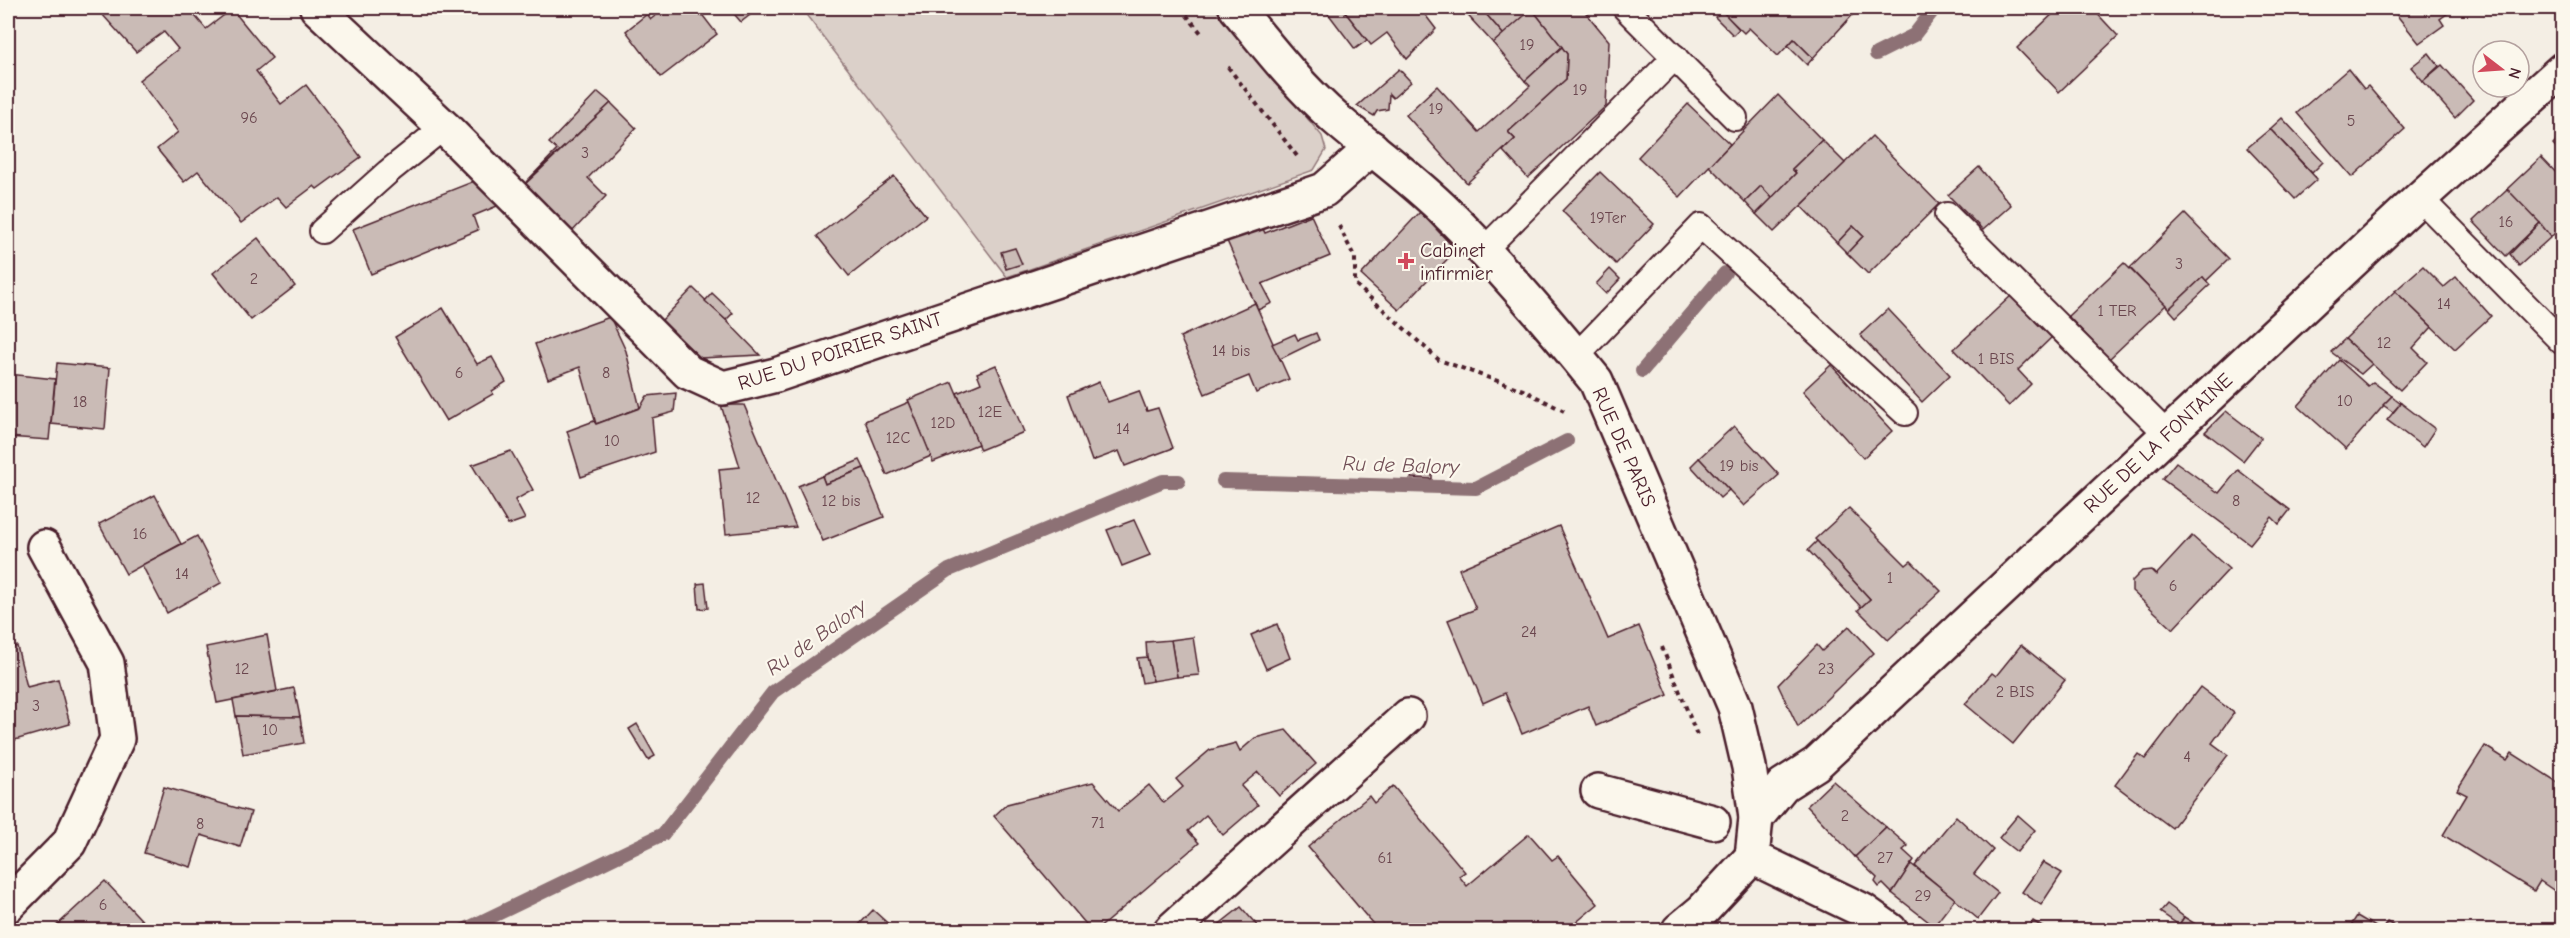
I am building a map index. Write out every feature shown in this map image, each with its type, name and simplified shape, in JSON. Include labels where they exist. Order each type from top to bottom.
[{"type":"street","name":"RUE DU POIRIER SAINT","points":[[317,8],[444,127],[688,372],[723,388],[776,375],[1324,190],[1372,148]]},
{"type":"street","name":"RUE DE PARIS","points":[[1236,8],[1294,79],[1336,119],[1446,212],[1484,250],[1596,381],[1735,707],[1749,767],[1756,818],[1752,857]]},
{"type":"street","name":"RUE DE LA FONTAINE","points":[[1756,818],[1784,784],[1816,764],[2420,198],[2562,70]]},
{"type":"street","points":[[8,905],[69,843],[117,739],[107,663],[44,547]]},
{"type":"street","points":[[1171,930],[1408,717]]},
{"type":"street","points":[[1598,791],[1713,822]]},
{"type":"street","points":[[1679,930],[1703,910],[1752,857],[1862,910],[1890,930]]},
{"type":"lane","points":[[1625,8],[1735,118]]},
{"type":"lane","points":[[1484,250],[1675,57]]},
{"type":"lane","points":[[322,231],[388,172],[444,127]]},
{"type":"lane","points":[[2420,198],[2562,342]]},
{"type":"lane","points":[[1947,215],[2167,434]]},
{"type":"lane","points":[[1576,356],[1701,226],[1905,413]]},
{"type":"path","points":[[1181,8],[1203,35]]},
{"type":"path","points":[[1224,62],[1324,190],[1355,258],[1355,284],[1439,360],[1523,390],[1568,413]]},
{"type":"path","points":[[1660,641],[1698,739]]},
{"type":"shaded area","points":[[801,8],[1216,8],[1322,136],[1326,150],[1314,170],[1007,277]]},
{"type":"building","points":[[109,8],[193,8],[190,10],[206,29],[232,9],[272,58],[256,71],[281,104],[306,85],[361,157],[317,189],[314,186],[286,207],[277,197],[241,223],[198,171],[184,182],[157,149],[178,132],[139,80],[178,49],[164,32],[136,52],[101,13]]},
{"type":"building","points":[[666,8],[697,8],[717,34],[661,77],[626,31],[647,14],[651,19]]},
{"type":"building","points":[[729,8],[759,8],[741,22]]},
{"type":"building","points":[[1324,8],[1342,8],[1367,40],[1355,49]]},
{"type":"building","points":[[1342,8],[1420,8],[1436,29],[1407,59],[1387,33],[1371,45]]},
{"type":"building","points":[[1461,8],[1481,8],[1504,35],[1493,43]]},
{"type":"building","points":[[1481,8],[1531,8],[1532,9],[1504,35]]},
{"type":"building","points":[[1531,8],[1582,8],[1609,41],[1606,106],[1528,178],[1503,151],[1515,139],[1508,132],[1566,79],[1567,54]]},
{"type":"building","points":[[1718,8],[1859,8],[1813,58],[1794,39],[1778,56],[1749,28],[1744,33]]},
{"type":"building","points":[[2059,8],[2092,8],[2118,36],[2059,92],[2017,48]]},
{"type":"building","points":[[2391,8],[2455,8],[2440,19],[2444,25],[2419,43]]},
{"type":"building","points":[[1532,9],[1562,47],[1525,81],[1493,43]]},
{"type":"building","points":[[1722,11],[1739,29],[1733,35],[1715,17]]},
{"type":"building","points":[[1794,39],[1813,58],[1807,65],[1788,46]]},
{"type":"building","points":[[1562,47],[1567,54],[1566,79],[1508,132],[1515,139],[1467,183],[1406,115],[1437,86],[1479,132],[1530,86],[1525,81]]},
{"type":"building","points":[[2429,53],[2439,66],[2423,81],[2411,67]]},
{"type":"building","points":[[2442,65],[2473,100],[2455,118],[2423,81]]},
{"type":"building","points":[[1399,69],[1411,82],[1393,98],[1389,94],[1388,109],[1377,111],[1374,116],[1357,106]]},
{"type":"building","points":[[2348,69],[2364,89],[2368,86],[2405,129],[2352,177],[2297,113]]},
{"type":"building","points":[[598,92],[611,103],[526,182],[557,150],[549,143]]},
{"type":"building","points":[[1778,95],[1822,140],[1792,169],[1796,173],[1772,198],[1761,186],[1745,202],[1709,166]]},
{"type":"building","points":[[611,103],[636,128],[588,178],[606,196],[570,234],[521,188]]},
{"type":"building","points":[[1688,104],[1730,144],[1680,197],[1638,157]]},
{"type":"building","points":[[2282,118],[2323,162],[2312,173],[2270,129]]},
{"type":"building","points":[[2270,129],[2317,179],[2295,199],[2247,148]]},
{"type":"building","points":[[2562,135],[2562,154],[2553,144]]},
{"type":"building","points":[[1872,136],[1939,204],[1868,274],[1847,253],[1863,236],[1853,226],[1837,243],[1801,206]]},
{"type":"building","points":[[1822,140],[1845,163],[1774,232],[1756,214],[1796,173],[1792,169]]},
{"type":"building","points":[[2541,157],[2562,179],[2562,226],[2551,237],[2507,189]]},
{"type":"building","points":[[1979,167],[2011,205],[1983,230],[1948,195]]},
{"type":"building","points":[[1600,172],[1654,224],[1616,264],[1562,211]]},
{"type":"building","points":[[894,176],[926,216],[849,276],[817,236]]},
{"type":"building","points":[[477,180],[502,204],[473,216],[478,230],[371,274],[353,229]]},
{"type":"building","points":[[1761,186],[1772,198],[1756,214],[1745,202]]},
{"type":"building","points":[[2507,189],[2540,223],[2506,256],[2473,221]]},
{"type":"building","points":[[1420,212],[1456,250],[1399,310],[1361,275]]},
{"type":"building","points":[[2185,214],[2229,259],[2206,281],[2203,277],[2169,309],[2130,268]]},
{"type":"building","points":[[1311,215],[1330,256],[1262,284],[1272,303],[1258,310],[1227,241],[1262,227],[1265,233]]},
{"type":"building","points":[[2540,223],[2551,237],[2519,266],[2510,254]]},
{"type":"building","points":[[1853,226],[1863,236],[1847,253],[1837,243]]},
{"type":"building","points":[[258,238],[295,286],[251,320],[213,273]]},
{"type":"building","points":[[1015,248],[1022,264],[1006,269],[1001,252]]},
{"type":"building","points":[[2124,263],[2166,305],[2109,359],[2068,316]]},
{"type":"building","points":[[2423,266],[2444,287],[2456,277],[2491,316],[2455,349],[2395,291]]},
{"type":"building","points":[[1610,269],[1620,279],[1606,294],[1596,284]]},
{"type":"building","points":[[2203,277],[2210,285],[2176,317],[2169,309]]},
{"type":"building","points":[[693,288],[760,355],[701,358],[661,321]]},
{"type":"building","points":[[2395,291],[2432,327],[2413,348],[2427,362],[2400,390],[2345,339]]},
{"type":"building","points":[[712,293],[733,313],[726,320],[705,301]]},
{"type":"building","points":[[2013,294],[2053,336],[2018,370],[2031,384],[2009,406],[1954,349]]},
{"type":"building","points":[[1255,303],[1289,379],[1256,393],[1249,376],[1205,394],[1180,337]]},
{"type":"building","points":[[443,308],[477,364],[492,357],[506,382],[492,391],[493,394],[446,421],[395,337]]},
{"type":"building","points":[[1888,309],[1950,375],[1922,402],[1860,335]]},
{"type":"building","points":[[610,317],[626,351],[640,408],[596,424],[580,367],[548,379],[535,344]]},
{"type":"building","points":[[1316,333],[1319,340],[1280,359],[1272,344],[1295,334],[1298,340]]},
{"type":"building","points":[[2345,339],[2372,364],[2361,374],[2331,352]]},
{"type":"building","points":[[2339,360],[2368,386],[2373,382],[2392,396],[2346,449],[2298,406]]},
{"type":"building","points":[[57,363],[110,368],[105,429],[51,424]]},
{"type":"building","points":[[996,365],[1024,432],[980,450],[957,393],[981,383],[977,373]]},
{"type":"building","points":[[1831,365],[1892,431],[1863,458],[1803,391]]},
{"type":"building","points":[[8,374],[55,379],[49,440],[8,437]]},
{"type":"building","points":[[952,382],[978,444],[933,462],[908,400]]},
{"type":"building","points":[[1099,382],[1108,402],[1139,391],[1147,411],[1158,408],[1173,448],[1125,466],[1119,451],[1092,461],[1068,395]]},
{"type":"building","points":[[676,393],[674,412],[652,418],[655,452],[581,477],[567,431],[594,421],[596,424],[640,408],[647,396]]},
{"type":"building","points":[[2392,396],[2401,403],[2393,412],[2383,405]]},
{"type":"building","points":[[909,402],[931,456],[887,475],[865,421]]},
{"type":"building","points":[[2401,403],[2435,429],[2423,447],[2387,420]]},
{"type":"building","points":[[721,405],[744,405],[796,527],[726,534],[719,469],[740,467]]},
{"type":"building","points":[[2226,411],[2261,438],[2243,461],[2205,432]]},
{"type":"building","points":[[1734,426],[1779,475],[1744,506],[1699,458]]},
{"type":"building","points":[[511,451],[533,490],[515,500],[525,519],[508,525],[472,465]]},
{"type":"building","points":[[1699,458],[1729,490],[1720,498],[1691,466]]},
{"type":"building","points":[[860,460],[864,468],[825,484],[822,476]]},
{"type":"building","points":[[2176,462],[2219,493],[2238,470],[2290,510],[2279,524],[2272,517],[2250,544],[2162,479]]},
{"type":"building","points":[[864,468],[884,517],[823,541],[798,486],[822,476],[825,484]]},
{"type":"building","points":[[1412,469],[1432,469],[1432,479],[1411,478]]},
{"type":"building","points":[[155,495],[181,544],[126,574],[99,524]]},
{"type":"building","points":[[1849,508],[1906,565],[1911,561],[1941,591],[1888,640],[1858,610],[1870,599],[1815,539]]},
{"type":"building","points":[[1134,520],[1150,555],[1122,566],[1107,530]]},
{"type":"building","points":[[1559,526],[1608,639],[1639,626],[1668,695],[1596,726],[1588,706],[1522,734],[1505,693],[1483,703],[1448,620],[1476,609],[1459,569]]},
{"type":"building","points":[[197,536],[221,583],[167,613],[142,565]]},
{"type":"building","points":[[2192,536],[2229,569],[2173,629],[2132,591],[2132,581],[2142,571],[2151,570],[2156,575]]},
{"type":"building","points":[[1817,541],[1870,599],[1861,607],[1808,550]]},
{"type":"building","points":[[705,583],[708,608],[699,609],[697,584]]},
{"type":"building","points":[[1277,624],[1290,658],[1266,669],[1251,635]]},
{"type":"building","points":[[1849,626],[1874,653],[1798,727],[1778,685],[1817,645],[1822,651]]},
{"type":"building","points":[[267,635],[277,691],[217,703],[206,647]]},
{"type":"building","points":[[1193,637],[1199,675],[1177,677],[1171,640]]},
{"type":"building","points":[[1171,640],[1177,677],[1153,681],[1146,642]]},
{"type":"building","points":[[2021,645],[2065,680],[2013,744],[1965,704],[1992,673],[1996,676]]},
{"type":"building","points":[[17,646],[27,687],[58,679],[70,724],[8,742],[8,649]]},
{"type":"building","points":[[1147,657],[1153,681],[1142,683],[1137,658]]},
{"type":"building","points":[[2200,687],[2234,713],[2212,743],[2228,755],[2172,828],[2115,785],[2138,754],[2145,759]]},
{"type":"building","points":[[294,688],[300,717],[236,716],[233,700]]},
{"type":"building","points":[[236,716],[300,717],[304,743],[243,754]]},
{"type":"building","points":[[637,724],[655,756],[648,760],[629,729]]},
{"type":"building","points":[[1286,730],[1316,764],[1279,796],[1258,772],[1241,786],[1258,805],[1223,835],[1206,815],[1188,831],[1199,843],[1097,930],[1091,930],[994,816],[1007,804],[1093,782],[1118,811],[1149,785],[1164,803],[1183,787],[1176,779],[1210,750],[1236,743],[1240,751],[1255,738]]},
{"type":"building","points":[[2485,746],[2507,760],[2512,753],[2562,785],[2562,896],[2540,881],[2534,891],[2443,835],[2467,795],[2457,790]]},
{"type":"building","points":[[1833,781],[1886,827],[1855,857],[1807,806]]},
{"type":"building","points":[[1393,786],[1465,872],[1459,876],[1467,886],[1529,834],[1552,860],[1558,856],[1598,904],[1567,930],[1391,930],[1386,925],[1378,930],[1308,847],[1369,796],[1374,803]]},
{"type":"building","points":[[164,787],[251,812],[240,847],[201,835],[191,867],[144,853]]},
{"type":"building","points":[[2018,815],[2035,830],[2017,852],[1999,838]]},
{"type":"building","points":[[1956,816],[1993,850],[1974,874],[1998,893],[1978,919],[1915,866]]},
{"type":"building","points":[[1886,827],[1908,846],[1903,850],[1914,860],[1892,893],[1883,884],[1879,887],[1875,882],[1877,878],[1855,857]]},
{"type":"building","points":[[2043,862],[2062,873],[2041,905],[2022,892]]},
{"type":"building","points":[[1911,864],[1955,899],[1934,926],[1892,893]]},
{"type":"building","points":[[105,881],[151,930],[56,930],[54,928]]},
{"type":"building","points":[[2167,904],[2184,917],[2179,925],[2160,912]]},
{"type":"building","points":[[1241,907],[1261,930],[1212,930]]},
{"type":"building","points":[[873,910],[895,930],[854,930]]},
{"type":"building","points":[[2357,916],[2381,930],[2348,930]]},
{"type":"building","points":[[2184,917],[2197,925],[2193,930],[2186,930],[2179,925]]},
{"type":"building","points":[[2033,921],[2047,930],[2028,930]]},
{"type":"building","points":[[2387,922],[2401,930],[2382,930]]},
{"type":"waterway","name":"Ru de Balory","points":[[1876,54],[1914,35],[1935,8]]},
{"type":"waterway","name":"Ru de Balory","points":[[1642,371],[1725,273]]},
{"type":"waterway","name":"Ru de Balory","points":[[1223,481],[1476,488],[1567,441]]},
{"type":"waterway","name":"Ru de Balory","points":[[464,930],[663,834],[773,692],[949,570],[1163,481],[1179,481]]},
{"type":"place","name":"Cabinet infirmier","points":[[1406,261]]}]
